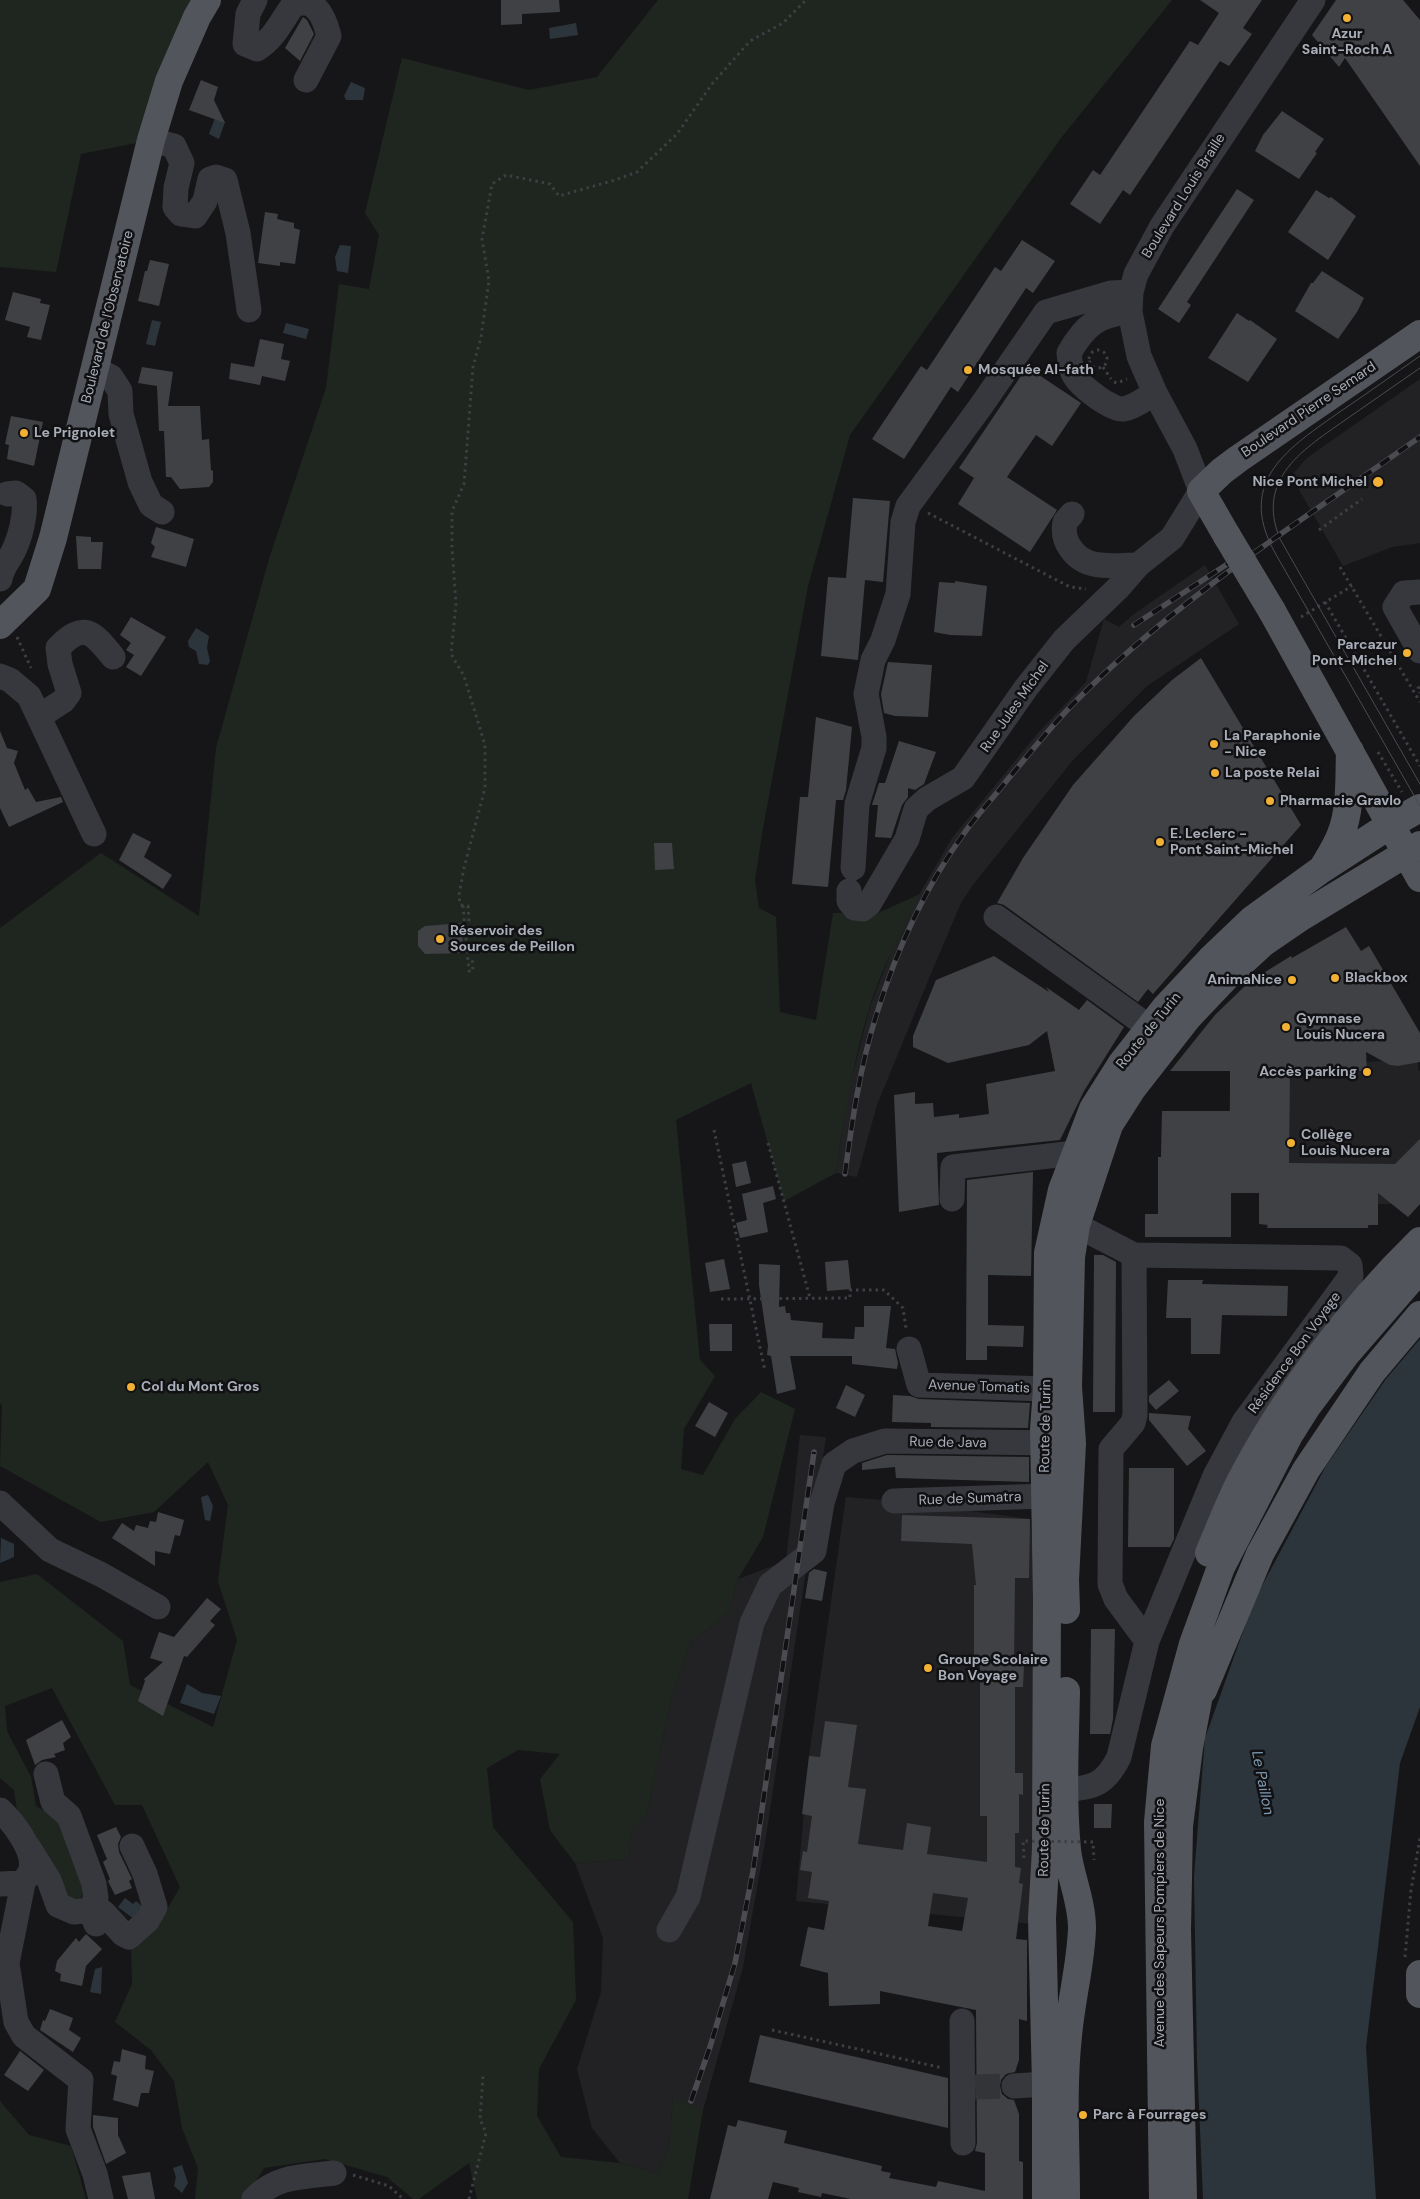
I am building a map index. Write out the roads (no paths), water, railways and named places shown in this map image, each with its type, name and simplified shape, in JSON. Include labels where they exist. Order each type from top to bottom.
[{"type":"main road","name":"Boulevard de l'Observatoire","points":[[8,619],[38,589],[54,538],[151,140],[168,81],[197,17],[207,0]]},
{"type":"main road","name":"Boulevard Pierre Semard","points":[[1201,491],[1238,459],[1420,334]]},
{"type":"main road","points":[[1201,491],[1272,611],[1390,825],[1413,849],[1420,878]]},
{"type":"main road","points":[[1322,869],[1342,834],[1347,808],[1350,750]]},
{"type":"main road","name":"Route de Turin","points":[[1046,2199],[1056,2172],[1068,2036],[1082,1926],[1068,1852],[1065,1789],[1065,1580],[1072,1443],[1068,1387],[1071,1257],[1076,1225],[1109,1125],[1132,1089],[1160,1034],[1210,960],[1253,919],[1322,869],[1420,808]]},
{"type":"main road","name":"Route de Turin","points":[[1066,2199],[1056,2172],[1046,2084],[1043,1948],[1043,1894],[1046,1849],[1046,1496],[1044,1444],[1047,1388],[1048,1253],[1062,1190],[1093,1109],[1122,1063],[1160,1034],[1189,1016],[1226,977],[1263,943],[1413,849]]},
{"type":"main road","points":[[1165,1746],[1179,1642],[1204,1568],[1239,1484],[1272,1424],[1332,1340],[1396,1264],[1420,1241]]},
{"type":"main road","name":"Avenue des Sapeurs Pompiers de Nice","points":[[1163,2199],[1158,1822],[1165,1746],[1193,1644],[1221,1567],[1284,1444],[1306,1408],[1347,1353],[1420,1269]]},
{"type":"main road","name":"Avenue des Sapeurs Pompiers de Nice","points":[[1182,2199],[1177,1930],[1180,1826],[1196,1708],[1205,1666],[1239,1572],[1265,1513],[1320,1416],[1420,1291]]},
{"type":"main road","points":[[1196,1708],[1260,1554],[1306,1470],[1372,1372],[1420,1315]]},
{"type":"main road","points":[[1043,1894],[1058,1899],[1076,1890]]},
{"type":"main road","points":[[1043,1948],[1052,1940],[1058,1939],[1080,1953]]},
{"type":"main road","points":[[1412,1969],[1420,1994]]},
{"type":"street","points":[[255,0],[248,14],[245,44],[257,49],[270,41],[281,21],[294,4],[307,3],[315,8],[324,20],[329,36],[306,80]]},
{"type":"street","name":"Boulevard Louis Braille","points":[[1201,491],[1185,449],[1145,372],[1135,342],[1130,302],[1136,274],[1162,226],[1313,0]]},
{"type":"street","points":[[151,140],[174,146],[182,163],[176,188],[175,207],[181,214],[195,216],[204,201],[210,179],[216,177],[225,180],[238,233],[249,310]]},
{"type":"street","name":"Rue Jules Michel","points":[[1130,302],[1111,293],[1046,312],[981,406],[913,497],[904,514],[898,594],[883,640],[874,660],[866,694],[874,737],[874,748],[857,804],[849,901],[852,906],[860,909],[869,904],[907,839],[911,820],[916,809],[927,799],[963,778],[1044,664],[1064,640],[1118,588],[1138,565],[1172,538],[1201,491]]},
{"type":"street","points":[[1130,302],[1111,314],[1098,319],[1090,326],[1069,352],[1070,364],[1073,374],[1081,384],[1117,408],[1124,409],[1155,393]]},
{"type":"street","points":[[95,369],[111,377],[120,391],[121,414],[140,482],[151,506],[162,512]]},
{"type":"street","points":[[0,579],[2,568],[13,553],[26,511],[24,499],[16,493],[6,494]]},
{"type":"street","points":[[1072,514],[1065,522],[1064,535],[1067,543],[1078,558],[1098,565],[1138,565]]},
{"type":"street","points":[[0,585],[8,619]]},
{"type":"street","points":[[1418,644],[1395,607],[1404,593],[1420,592]]},
{"type":"street","points":[[49,710],[63,701],[69,693],[60,664],[58,648],[70,635],[84,632],[98,638],[113,657]]},
{"type":"street","points":[[0,676],[10,680],[29,696],[94,834]]},
{"type":"street","points":[[996,917],[1160,1034]]},
{"type":"street","points":[[952,1200],[953,1167],[1075,1153]]},
{"type":"street","name":"Résidence Bon Voyage","points":[[1065,1789],[1085,1789],[1104,1780],[1113,1769],[1119,1757],[1147,1641],[1215,1476],[1244,1422],[1351,1276],[1350,1265],[1341,1258],[1134,1255],[1076,1225]]},
{"type":"street","points":[[1134,1255],[1135,1414],[1133,1423],[1113,1444],[1111,1449],[1110,1584],[1116,1599],[1147,1641]]},
{"type":"street","name":"Avenue Tomatis","points":[[909,1349],[919,1385],[1047,1388]]},
{"type":"street","name":"Rue de Java","points":[[669,1930],[688,1898],[752,1623],[770,1586],[814,1551],[822,1503],[834,1464],[853,1450],[885,1441],[1072,1443]]},
{"type":"street","name":"Rue de Sumatra","points":[[894,1501],[1046,1496]]},
{"type":"street","points":[[0,1504],[50,1550],[102,1575],[158,1607]]},
{"type":"street","points":[[46,1774],[53,1802],[69,1816],[94,1884],[96,1898],[95,1919]]},
{"type":"street","points":[[0,1810],[8,1817],[49,1880],[58,1905],[95,1919]]},
{"type":"street","points":[[95,1919],[103,1912],[123,1934],[129,1936],[147,1921],[155,1907],[145,1874],[132,1846]]},
{"type":"street","points":[[29,1848],[31,1868],[12,1884],[7,1963],[16,2022],[24,2036],[81,2080],[78,2129],[95,2174],[101,2199]]},
{"type":"street","points":[[962,2021],[967,2082],[963,2143]]},
{"type":"street","points":[[1014,2086],[1046,2084]]},
{"type":"street","points":[[254,2199],[268,2186],[290,2178],[334,2173]]},
{"type":"water","points":[[576,23],[578,35],[550,39],[549,28]]},
{"type":"water","points":[[351,82],[365,88],[363,100],[346,100],[344,96]]},
{"type":"water","points":[[217,116],[225,122],[219,139],[209,134]]},
{"type":"water","points":[[340,245],[351,246],[348,273],[337,271],[335,257]]},
{"type":"water","points":[[152,320],[161,322],[155,346],[146,344]]},
{"type":"water","points":[[286,323],[309,329],[306,339],[283,333]]},
{"type":"water","points":[[196,628],[209,636],[207,648],[210,661],[208,665],[199,664],[196,651],[189,647],[188,641]]},
{"type":"water","name":"Le Paillon","points":[[1420,1339],[1420,1707],[1400,1763],[1366,2047],[1376,2199],[1203,2199],[1197,2059],[1194,1876],[1205,1738],[1254,1601],[1326,1466],[1386,1379]]},
{"type":"water","points":[[208,1495],[213,1506],[210,1521],[205,1520],[201,1497]]},
{"type":"water","points":[[1,1538],[14,1544],[14,1557],[0,1563]]},
{"type":"water","points":[[187,1684],[202,1693],[221,1696],[214,1714],[180,1703]]},
{"type":"water","points":[[125,1898],[133,1904],[136,1901],[143,1907],[134,1919],[118,1907]]},
{"type":"water","points":[[102,1967],[101,1994],[90,1992],[95,1969]]},
{"type":"water","points":[[182,2165],[188,2183],[182,2193],[174,2186],[176,2177],[173,2168]]},
{"type":"tunnel","points":[[975,2087],[1014,2086]]},
{"type":"tram line","points":[[1420,356],[1322,424],[1287,452],[1274,468],[1265,485],[1261,504],[1264,526],[1274,551],[1420,806]]},
{"type":"tram line","points":[[1420,368],[1315,441],[1288,467],[1279,482],[1274,499],[1274,518],[1280,539],[1420,784]]},
{"type":"railway","points":[[845,1174],[861,1074],[870,1035],[884,992],[913,920],[937,875],[970,825],[1066,711],[1114,664],[1155,629],[1242,562],[1420,437]]},
{"type":"railway","points":[[1134,625],[1229,563]]},
{"type":"railway","points":[[691,2101],[710,2047],[735,1963],[753,1871],[814,1452]]},
{"type":"place","name":"Azur Saint-Roch A","points":[[1347,18]]},
{"type":"place","name":"Mosquée Al-fath","points":[[968,370]]},
{"type":"place","name":"Le Prignolet","points":[[24,433]]},
{"type":"place","name":"Nice Pont Michel","points":[[1378,482]]},
{"type":"place","name":"Parcazur Pont-Michel","points":[[1407,653]]},
{"type":"place","name":"La Paraphonie - Nice","points":[[1214,744]]},
{"type":"place","name":"La poste Relai","points":[[1215,773]]},
{"type":"place","name":"Pharmacie Gravlo","points":[[1270,801]]},
{"type":"place","name":"E. Leclerc - Pont Saint-Michel","points":[[1160,842]]},
{"type":"place","name":"Réservoir des Sources de Peillon","points":[[440,939]]},
{"type":"place","name":"Blackbox","points":[[1335,978]]},
{"type":"place","name":"AnimaNice","points":[[1292,980]]},
{"type":"place","name":"Gymnase Louis Nucera","points":[[1286,1027]]},
{"type":"place","name":"Accès parking","points":[[1367,1072]]},
{"type":"place","name":"Collège Louis Nucera","points":[[1291,1143]]},
{"type":"place","name":"Col du Mont Gros","points":[[131,1387]]},
{"type":"place","name":"Groupe Scolaire Bon Voyage","points":[[928,1668]]},
{"type":"place","name":"Parc à Fourrages","points":[[1083,2115]]}]
